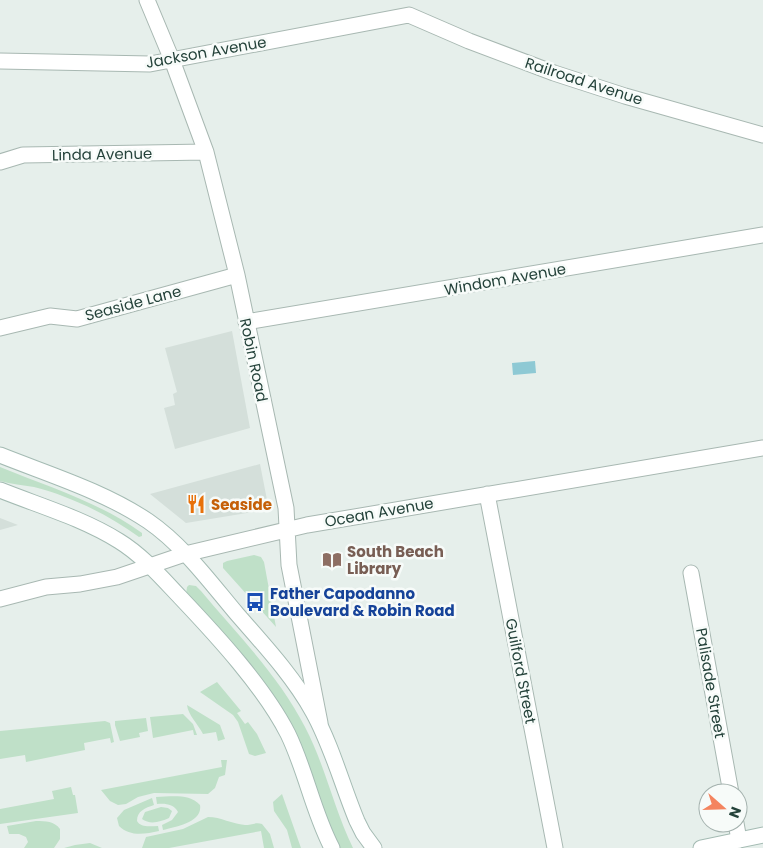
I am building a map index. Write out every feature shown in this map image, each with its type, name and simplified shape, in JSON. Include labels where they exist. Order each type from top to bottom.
[{"type":"street","name":"Robin Road","points":[[147,0],[172,60],[206,152],[237,275],[286,508],[289,565],[322,729]]},
{"type":"street","name":"Jackson Avenue","points":[[0,62],[150,64],[409,15]]},
{"type":"street","name":"Railroad Avenue","points":[[409,15],[469,41],[554,73],[625,96],[763,135]]},
{"type":"street","name":"Linda Avenue","points":[[0,162],[24,155],[206,152]]},
{"type":"street","name":"Windom Avenue","points":[[246,322],[763,235]]},
{"type":"street","name":"Seaside Lane","points":[[0,328],[50,316],[77,318],[237,275]]},
{"type":"street","name":"Ocean Avenue","points":[[0,599],[46,586],[80,584],[118,577],[184,554],[307,524],[763,448]]},
{"type":"street","points":[[0,455],[91,491],[130,510],[164,532],[203,573],[279,662],[305,698],[322,729],[354,814],[363,833],[374,848]]},
{"type":"street","points":[[0,490],[54,511],[121,542],[160,576],[220,640],[278,716],[288,734],[301,763],[323,828],[332,848]]},
{"type":"street","name":"Guilford Street","points":[[487,494],[555,848]]},
{"type":"street","name":"Palisade Street","points":[[690,573],[729,783]]},
{"type":"street","points":[[738,833],[739,840]]},
{"type":"street","points":[[701,848],[763,836]]},
{"type":"shaded area","points":[[232,331],[250,428],[175,449],[164,408],[175,405],[173,394],[177,392],[165,348]]},
{"type":"shaded area","points":[[260,464],[268,505],[265,510],[186,523],[150,494]]},
{"type":"shaded area","points":[[0,518],[18,525],[0,530]]},
{"type":"green space","points":[[0,467],[55,488],[109,512],[142,533],[142,536],[139,537],[102,514],[75,501],[34,487],[0,481]]},
{"type":"green space","points":[[254,555],[261,557],[264,562],[276,627],[259,608],[264,604],[254,593],[249,597],[223,568],[223,563],[227,561]]},
{"type":"green space","points":[[189,585],[196,586],[201,591],[243,639],[295,708],[312,742],[353,848],[338,848],[306,760],[186,594]]},
{"type":"green space","points":[[217,682],[241,711],[237,713],[245,724],[248,722],[257,734],[266,753],[255,756],[249,754],[238,722],[233,715],[200,692]]},
{"type":"green space","points":[[187,705],[220,725],[225,739],[218,741],[216,732],[203,734],[191,716]]},
{"type":"green space","points":[[183,714],[193,724],[197,735],[194,735],[193,730],[153,738],[150,717]]},
{"type":"green space","points":[[146,718],[148,731],[139,733],[140,737],[120,741],[115,721]]},
{"type":"green space","points":[[105,721],[110,723],[114,742],[111,743],[110,738],[84,743],[85,750],[26,762],[25,755],[0,759],[0,731]]},
{"type":"green space","points":[[221,760],[227,760],[225,775],[219,777],[215,788],[208,794],[154,793],[138,797],[126,804],[118,805],[110,801],[101,790],[222,767]]},
{"type":"green space","points":[[71,787],[73,795],[75,795],[78,813],[0,824],[0,809],[54,799],[52,791]]},
{"type":"green space","points":[[282,794],[301,848],[292,848],[287,830],[274,811],[273,802]]},
{"type":"green space","points":[[156,797],[185,797],[196,801],[200,805],[200,811],[188,823],[163,830],[162,825],[172,820],[178,812],[169,805],[157,804]]},
{"type":"green space","points":[[152,798],[154,805],[140,812],[137,821],[143,826],[158,826],[159,831],[143,834],[133,833],[119,826],[117,818],[124,810]]},
{"type":"green space","points":[[161,807],[172,811],[169,818],[155,822],[148,822],[142,819],[145,812]]},
{"type":"green space","points":[[208,817],[245,825],[262,824],[270,834],[274,848],[264,848],[261,831],[169,848],[142,848],[146,837],[183,829]]},
{"type":"green space","points":[[36,821],[52,823],[60,829],[60,839],[54,848],[24,848],[28,842],[26,837],[19,834],[9,834],[7,826]]},
{"type":"green space","points":[[90,843],[102,848],[64,848],[75,845]]},
{"type":"water","points":[[535,361],[536,373],[513,375],[512,363]]},
{"type":"place","name":"Seaside","points":[[196,504]]},
{"type":"place","name":"South Beach Library","points":[[332,560]]},
{"type":"place","name":"Father Capodanno Boulevard & Robin Road","points":[[255,602]]}]
